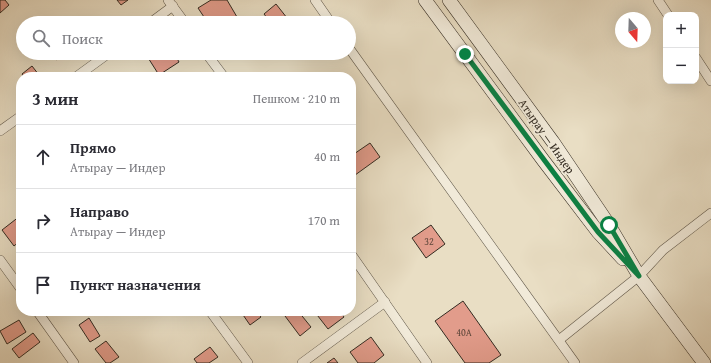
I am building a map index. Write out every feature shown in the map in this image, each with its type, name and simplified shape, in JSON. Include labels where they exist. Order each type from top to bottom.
[{"type":"main road","name":"Атырау — Индер","points":[[425,0],[598,232],[639,276],[704,363]]},
{"type":"main road","name":"Атырау — Индер","points":[[449,0],[553,142],[609,225],[639,276]]},
{"type":"street","points":[[315,0],[326,16]]},
{"type":"street","points":[[658,0],[666,12]]},
{"type":"street","points":[[157,16],[170,3],[180,16]]},
{"type":"street","points":[[356,58],[575,363]]},
{"type":"street","points":[[83,72],[99,60]]},
{"type":"street","points":[[211,60],[220,72]]},
{"type":"street","points":[[699,63],[711,81]]},
{"type":"street","points":[[0,131],[16,120]]},
{"type":"street","points":[[559,340],[639,276],[664,250],[711,213]]},
{"type":"street","points":[[0,260],[16,282]]},
{"type":"street","points":[[356,261],[427,363]]},
{"type":"street","points":[[302,363],[385,302]]},
{"type":"street","points":[[41,316],[74,363]]},
{"type":"street","points":[[214,316],[248,363]]},
{"type":"building","points":[[0,0],[5,0],[9,5],[0,13]]},
{"type":"building","points":[[117,0],[128,0],[121,5]]},
{"type":"building","points":[[211,0],[227,0],[236,16],[203,16],[198,8]]},
{"type":"building","points":[[276,4],[285,16],[266,16],[264,14]]},
{"type":"building","points":[[149,60],[178,60],[179,62],[164,72],[157,72]]},
{"type":"building","points":[[32,66],[37,72],[24,72]]},
{"type":"building","points":[[370,143],[380,157],[356,174],[356,153]]},
{"type":"building","points":[[16,219],[16,244],[14,246],[2,230]]},
{"type":"building","points":[[431,225],[445,244],[426,258],[412,238]]},
{"type":"building","points":[[463,301],[501,355],[489,363],[465,363],[435,321]]},
{"type":"building","points":[[244,316],[261,317],[250,325]]},
{"type":"building","points":[[285,316],[302,316],[311,327],[300,336]]},
{"type":"building","points":[[318,316],[343,316],[344,317],[328,329]]},
{"type":"building","points":[[89,318],[100,336],[90,342],[79,325]]},
{"type":"building","points":[[19,320],[26,332],[7,344],[0,331]]},
{"type":"building","points":[[33,333],[40,342],[19,358],[12,349]]},
{"type":"building","points":[[371,337],[384,355],[374,363],[358,363],[350,352]]},
{"type":"building","points":[[106,341],[119,357],[110,363],[106,363],[95,349]]},
{"type":"building","points":[[210,347],[218,357],[209,363],[197,363],[194,359]]},
{"type":"building","points":[[334,358],[338,363],[327,363]]},
{"type":"route","points":[[465,54],[598,232],[639,276],[609,225]]}]
